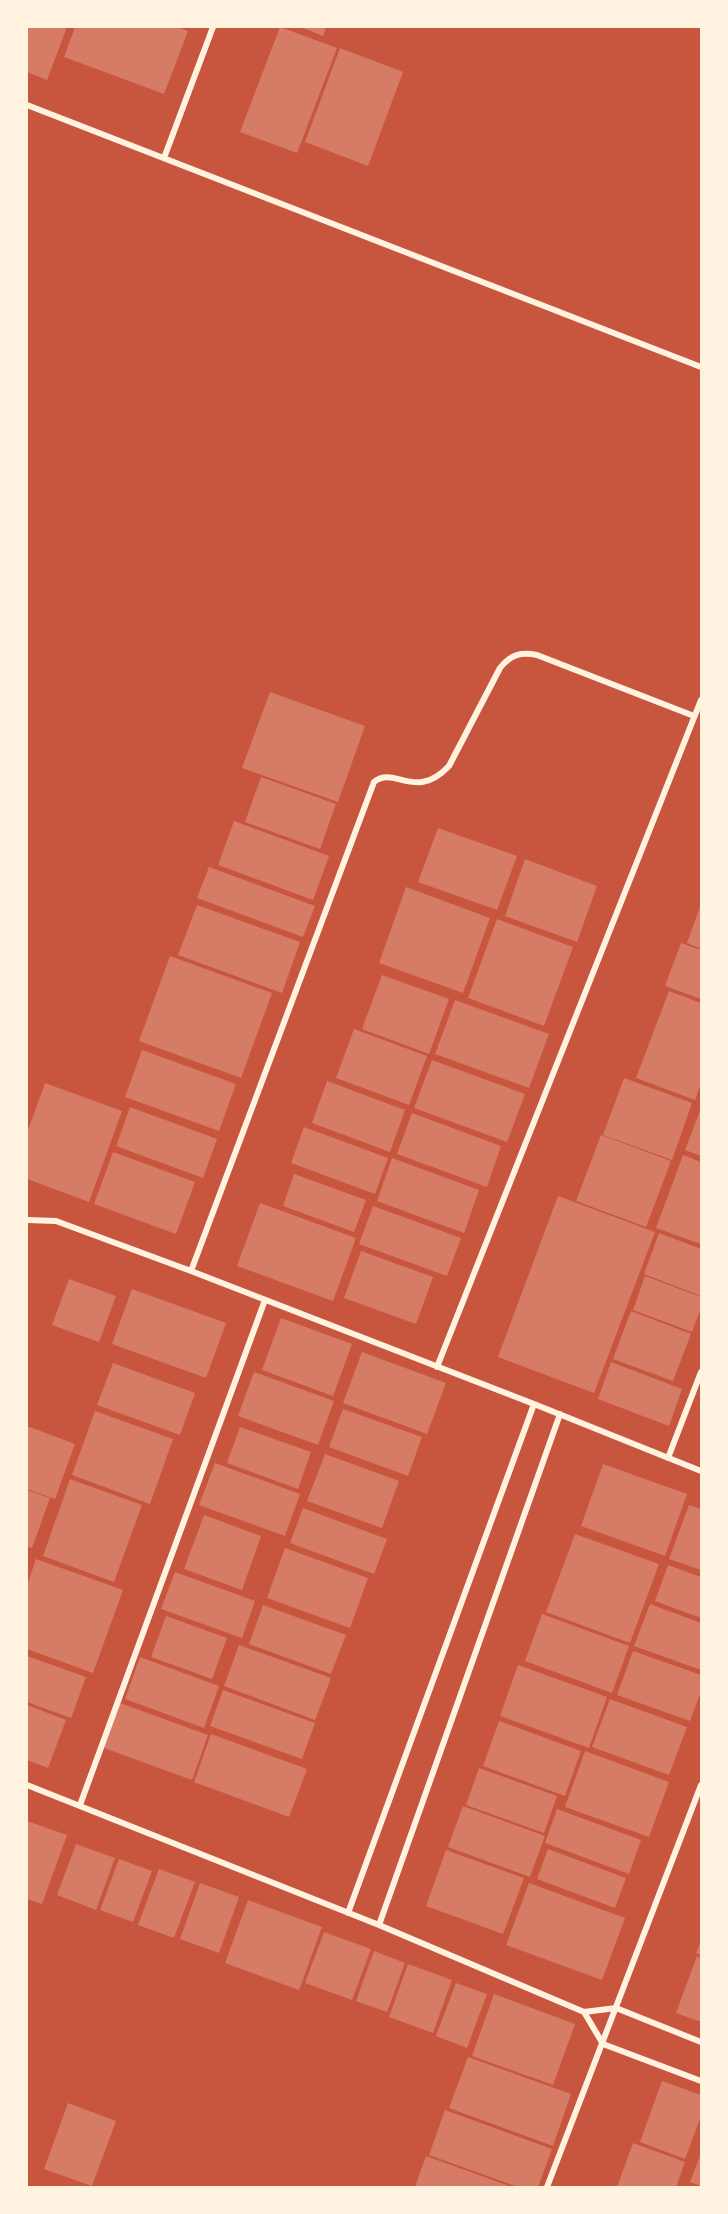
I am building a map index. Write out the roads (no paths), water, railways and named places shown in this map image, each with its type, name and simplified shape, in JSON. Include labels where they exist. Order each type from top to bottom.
[{"type":"street","points":[[164,158],[213,27]]},
{"type":"street","points":[[27,105],[701,367]]},
{"type":"street","points":[[191,1270],[374,782],[379,778],[388,777],[412,783],[425,783],[441,775],[449,766],[500,668],[507,659],[515,655],[526,653],[537,655],[694,716]]},
{"type":"street","points":[[438,1367],[701,700]]},
{"type":"street","points":[[27,1220],[56,1221],[191,1270],[701,1471]]},
{"type":"street","points":[[80,1805],[265,1300]]},
{"type":"street","points":[[668,1458],[701,1372]]},
{"type":"street","points":[[348,1913],[534,1404]]},
{"type":"street","points":[[379,1925],[560,1414]]},
{"type":"street","points":[[27,1785],[379,1925],[584,2012],[616,2008],[701,2042]]},
{"type":"street","points":[[547,2187],[701,1785]]},
{"type":"street","points":[[584,2012],[603,2044],[701,2081]]}]
